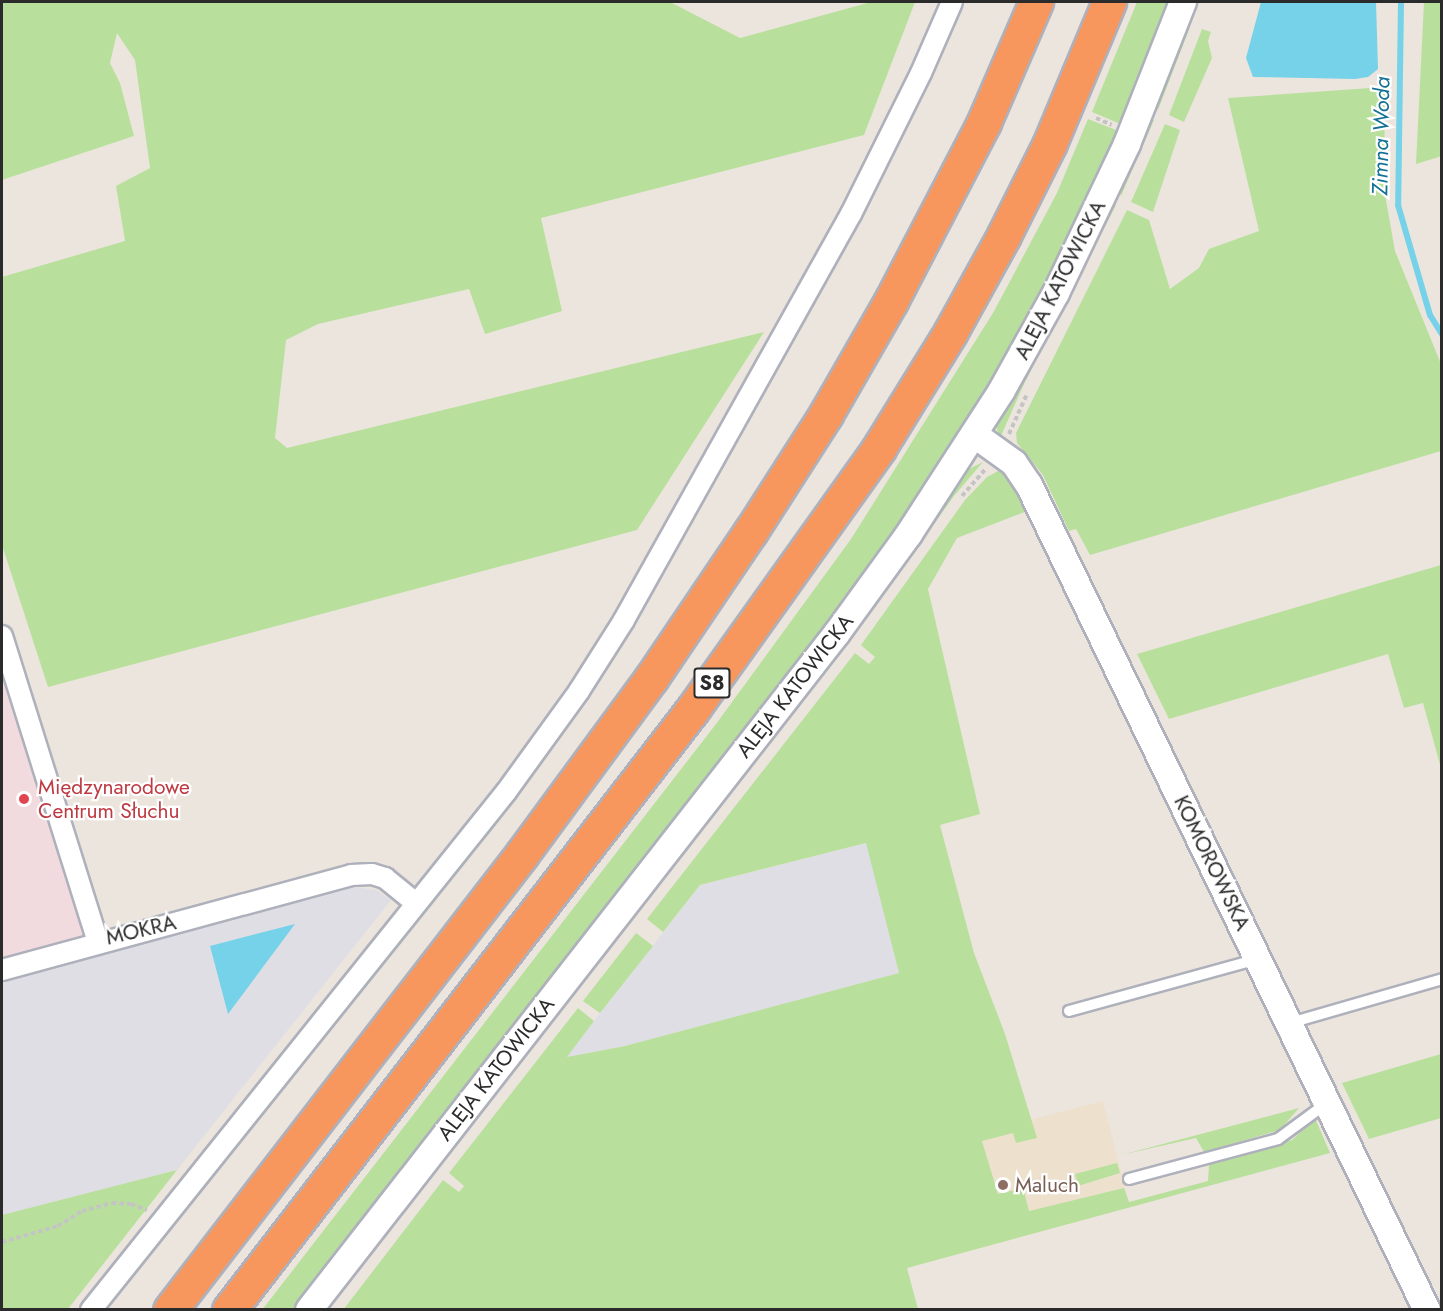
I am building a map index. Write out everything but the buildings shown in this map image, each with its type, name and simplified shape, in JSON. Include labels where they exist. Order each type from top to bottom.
[{"type":"highway","name":"S8","points":[[170,1310],[537,835],[751,531],[826,414],[896,291],[984,123],[1036,2]]},
{"type":"highway","name":"S8","points":[[229,1310],[693,709],[879,448],[950,333],[1004,235],[1050,143],[1109,2]]},
{"type":"street","points":[[91,1310],[160,1220],[542,744],[624,620],[850,214],[921,73],[952,2]]},
{"type":"street","name":"ALEJA KATOWICKA","points":[[309,1310],[844,624],[975,435],[1056,293],[1100,205],[1183,2]]},
{"type":"street","name":"KOMOROWSKA","points":[[975,435],[1014,463],[1029,485],[1427,1310]]},
{"type":"street","name":"MOKRA","points":[[2,636],[98,943],[358,874],[385,878],[416,903]]},
{"type":"street","points":[[2,970],[98,943]]},
{"type":"lane","points":[[1069,1011],[1258,958]]},
{"type":"lane","points":[[1289,1023],[1442,979]]},
{"type":"lane","points":[[1129,1179],[1278,1139],[1328,1103]]},
{"type":"path","points":[[1096,118],[1115,126]]},
{"type":"path","points":[[2,1242],[58,1226],[82,1211],[112,1203],[131,1204],[160,1220]]},
{"type":"shaded area","name":"Międzynarodowe Centrum Słuchu","points":[[2,658],[91,941],[2,965]]},
{"type":"shaded area","points":[[867,843],[899,973],[625,1046],[566,1057],[700,885]]},
{"type":"shaded area","points":[[355,887],[376,890],[391,900],[177,1170],[2,1215],[2,978]]},
{"type":"shaded area","name":"Maluch","points":[[1103,1101],[1130,1207],[907,1268],[875,1160]]},
{"type":"green space","points":[[2,2],[670,2],[740,38],[871,2],[915,2],[864,135],[541,218],[562,311],[485,334],[469,289],[318,324],[286,340],[275,438],[287,448],[764,332],[637,530],[48,687],[2,545],[2,277],[125,241],[116,186],[150,168],[135,60],[117,33],[110,63],[120,83],[134,136],[2,180]]},
{"type":"green space","points":[[1137,2],[1172,2],[1125,126],[1092,112]]},
{"type":"green space","points":[[1424,2],[1441,2],[1442,156],[1416,164]]},
{"type":"green space","points":[[1190,27],[1158,110],[1155,104],[1182,34]]},
{"type":"green space","points":[[1202,29],[1211,32],[1208,41],[1212,58],[1184,122],[1169,115]]},
{"type":"green space","points":[[1385,87],[1384,189],[1395,251],[1441,364],[1441,451],[1090,555],[1076,529],[1069,531],[1043,475],[1017,443],[1016,433],[1127,210],[1149,220],[1170,289],[1199,268],[1209,249],[1259,231],[1228,98]]},
{"type":"green space","points":[[1088,119],[1121,132],[1045,292],[978,410],[863,580],[296,1309],[262,1310],[716,724],[851,539],[993,313],[1057,193]]},
{"type":"green space","points":[[1154,120],[1121,196],[1119,188],[1149,121]]},
{"type":"green space","points":[[1165,124],[1180,130],[1153,212],[1131,202]]},
{"type":"green space","points":[[1116,205],[1024,384],[1000,438],[995,424],[1110,207]]},
{"type":"green space","points":[[983,462],[954,496],[852,638],[850,634],[963,472]]},
{"type":"green space","points":[[1002,469],[1030,510],[957,538],[928,589],[980,814],[940,825],[974,953],[1005,1034],[1037,1138],[1016,1143],[1013,1133],[982,1141],[998,1194],[1023,1188],[1029,1211],[1124,1188],[1129,1202],[1208,1181],[1209,1164],[1292,1140],[1315,1118],[1330,1153],[907,1268],[918,1309],[343,1310],[443,1180],[459,1192],[464,1186],[449,1173],[578,1008],[594,1021],[567,1057],[625,1046],[899,973],[866,843],[700,885],[663,932],[647,919],[855,653],[869,664],[875,657],[861,645],[965,500],[987,477]]},
{"type":"green space","points":[[1441,565],[1441,768],[1423,703],[1404,708],[1388,654],[1169,719],[1137,654]]},
{"type":"green space","points":[[842,645],[846,646],[641,908],[641,902]]},
{"type":"green space","points":[[636,933],[653,946],[600,1013],[583,1001]]},
{"type":"green space","points":[[565,1001],[568,1001],[440,1166],[439,1163]]},
{"type":"green space","points":[[1441,1054],[1441,1118],[1369,1139],[1342,1083]]},
{"type":"green space","points":[[1299,1108],[1280,1130],[1204,1152],[1196,1138],[1121,1155]]},
{"type":"green space","points":[[1117,1163],[1120,1173],[1078,1186],[1075,1174]]},
{"type":"green space","points":[[177,1170],[68,1309],[2,1309],[2,1215]]},
{"type":"green space","points":[[431,1173],[329,1309],[321,1310]]},
{"type":"water","points":[[1261,2],[1376,2],[1378,69],[1368,77],[1355,79],[1253,77],[1246,58]]},
{"type":"water","points":[[295,924],[228,1014],[210,946]]},
{"type":"waterway","name":"Zimna Woda","points":[[1401,2],[1398,205],[1430,315],[1442,334]]},
{"type":"place","name":"Międzynarodowe Centrum Słuchu","points":[[24,799]]},
{"type":"place","name":"Maluch","points":[[1003,1185]]}]
